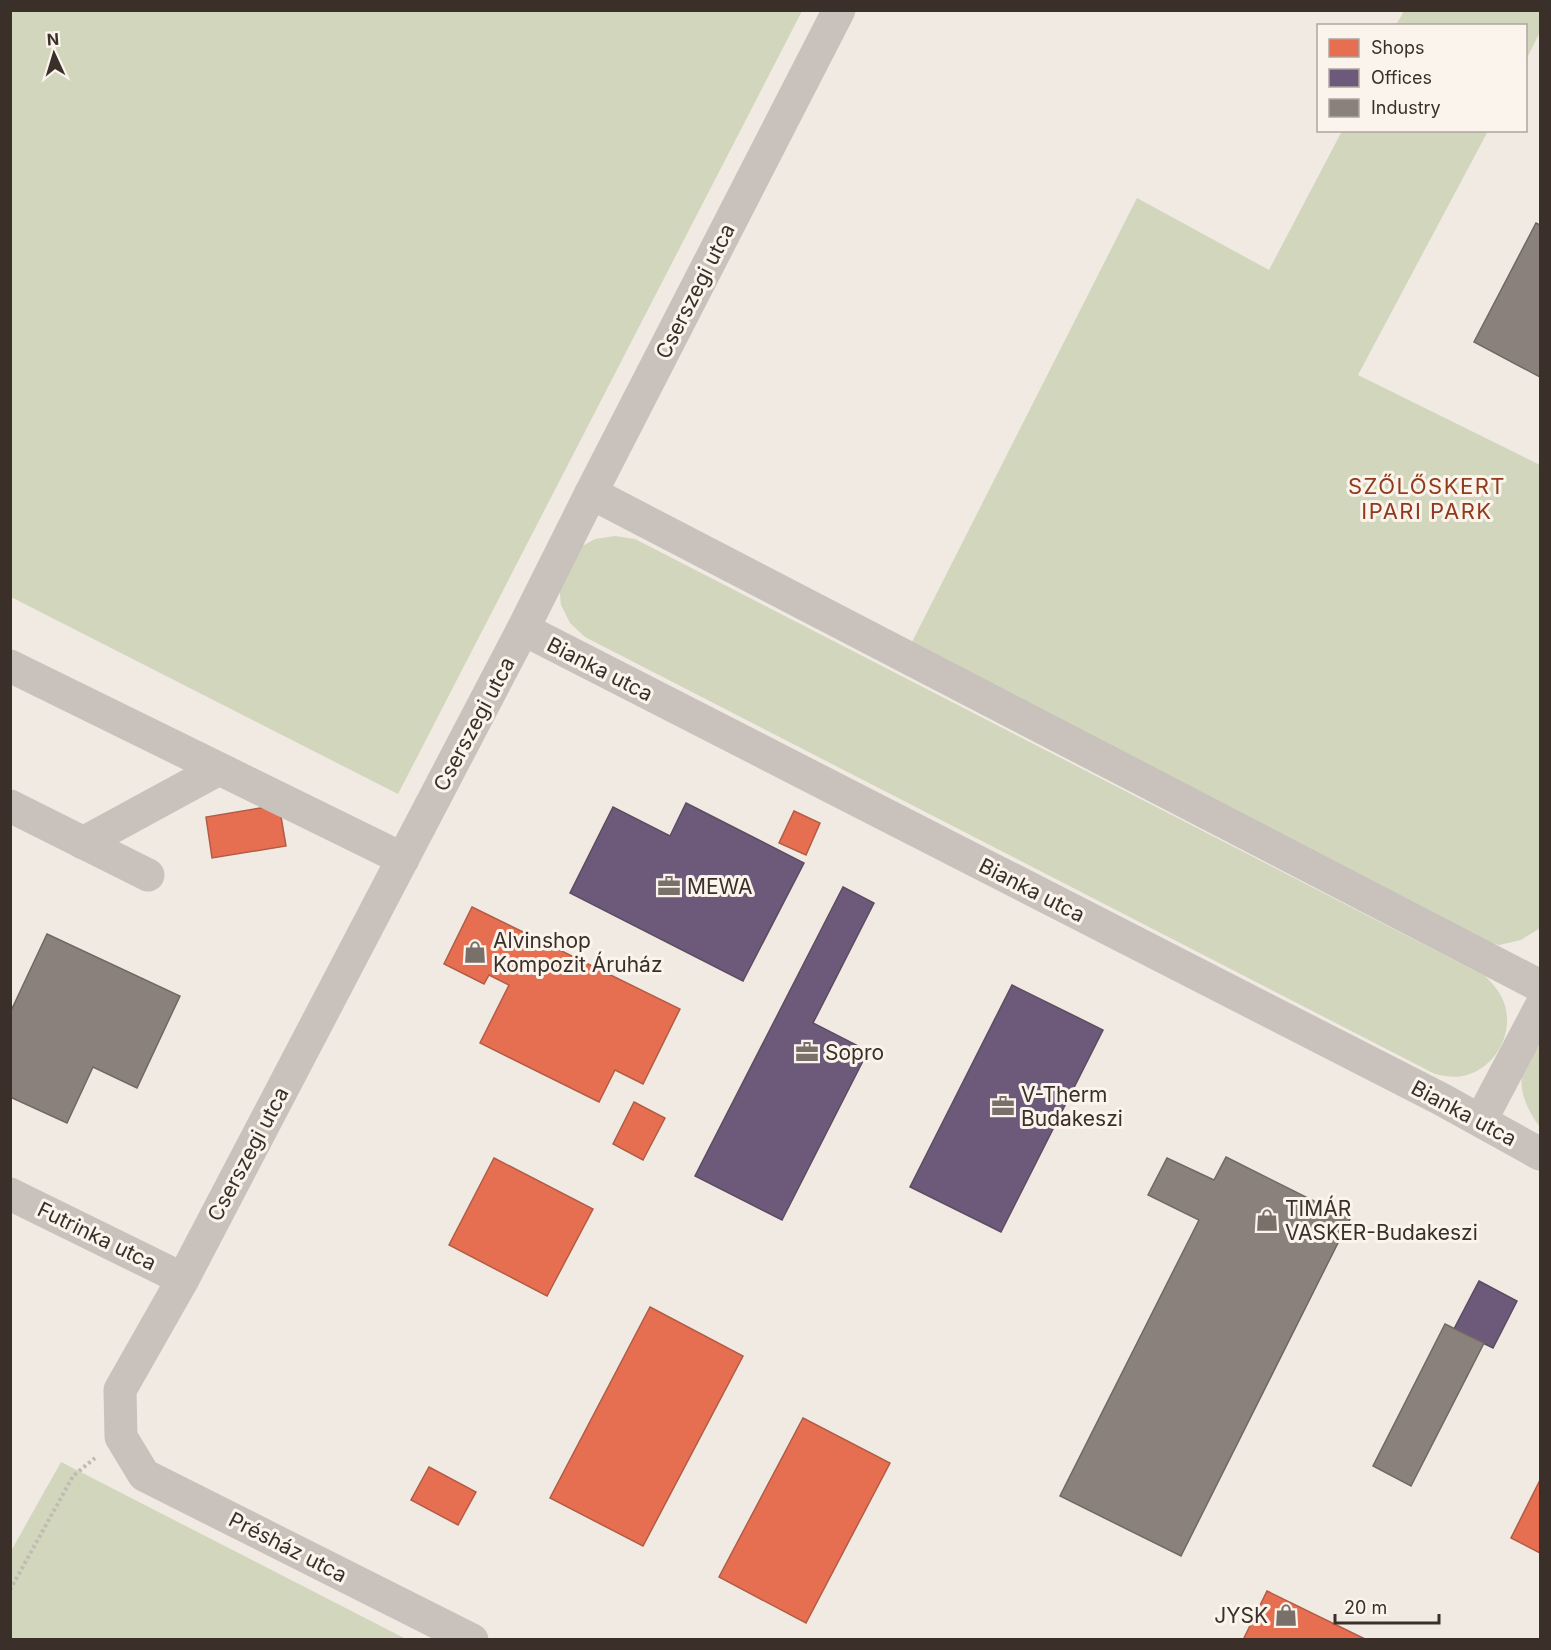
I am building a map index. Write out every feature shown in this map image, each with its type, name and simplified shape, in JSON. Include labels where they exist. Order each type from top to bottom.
[{"type":"street","name":"Cserszegi utca","points":[[121,1437],[120,1390],[183,1279],[523,629],[839,10]]},
{"type":"street","points":[[591,493],[1540,986]]},
{"type":"street","name":"Bianka utca","points":[[523,629],[1481,1120],[1540,1154]]},
{"type":"street","points":[[10,666],[403,859]]},
{"type":"street","points":[[82,843],[219,769]]},
{"type":"street","points":[[10,806],[148,875]]},
{"type":"street","points":[[1481,1120],[1540,1008]]},
{"type":"street","name":"Futrinka utca","points":[[10,1194],[183,1279]]},
{"type":"street","name":"Présház utca","points":[[121,1437],[144,1475],[472,1640]]},
{"type":"path","points":[[10,1590],[73,1476],[121,1437]]},
{"type":"green space","points":[[10,11],[802,11],[398,794],[11,597]]},
{"type":"green space","points":[[1404,11],[1540,11],[1540,32],[1527,58],[1527,24],[1397,24]]},
{"type":"green space","points":[[1341,132],[1487,132],[1358,375],[1540,465],[1540,928],[1521,940],[1499,945],[1475,938],[912,642],[1137,198],[1269,270]]},
{"type":"green space","points":[[615,536],[635,539],[1485,976],[1502,998],[1506,1010],[1507,1022],[1501,1046],[1486,1065],[1475,1072],[1456,1077],[1435,1074],[585,637],[570,623],[561,605],[559,585],[577,549],[595,539]]},
{"type":"green space","points":[[1540,1046],[1540,1127],[1527,1107],[1522,1075],[1531,1055]]},
{"type":"green space","points":[[61,1462],[406,1639],[11,1639],[11,1551]]},
{"type":"building: Shops","points":[[279,805],[286,846],[212,858],[206,817]]},
{"type":"building: Shops","points":[[794,811],[820,823],[806,855],[779,843]]},
{"type":"building: Shops","points":[[472,907],[680,1009],[643,1084],[615,1070],[599,1102],[480,1043],[509,985],[489,975],[484,984],[444,964]]},
{"type":"building: Shops","points":[[634,1102],[665,1118],[643,1160],[613,1144]]},
{"type":"building: Shops","points":[[494,1158],[593,1209],[547,1296],[449,1245]]},
{"type":"building: Shops","points":[[650,1307],[743,1356],[643,1546],[550,1498]]},
{"type":"building: Shops","points":[[803,1418],[890,1463],[806,1623],[719,1577]]},
{"type":"building: Shops","points":[[429,1467],[476,1492],[458,1525],[411,1500]]},
{"type":"building: Shops","points":[[1540,1480],[1540,1553],[1511,1538]]},
{"type":"building: Shops","name":"JYSK","points":[[1267,1591],[1367,1640],[1243,1640]]},
{"type":"building: Offices","points":[[686,803],[804,863],[743,981],[570,893],[613,807],[670,836]]},
{"type":"building: Offices","points":[[843,887],[874,903],[813,1023],[868,1051],[782,1220],[695,1176]]},
{"type":"building: Offices","points":[[1012,985],[1103,1030],[1001,1232],[910,1187]]},
{"type":"building: Offices","points":[[1479,1281],[1517,1301],[1493,1348],[1454,1329]]},
{"type":"building: Industry","points":[[1536,223],[1540,225],[1540,377],[1474,342]]},
{"type":"building: Industry","points":[[47,934],[180,996],[137,1088],[93,1067],[67,1123],[10,1097],[10,1013]]},
{"type":"building: Industry","points":[[1226,1157],[1350,1219],[1181,1556],[1060,1496],[1199,1220],[1148,1195],[1167,1158],[1214,1180]]},
{"type":"building: Industry","points":[[1445,1324],[1484,1343],[1411,1486],[1373,1466]]},
{"type":"place","name":"MEWA","points":[[669,886]]},
{"type":"place","name":"Alvinshop Kompozit Áruház","points":[[475,952]]},
{"type":"place","name":"Sopro","points":[[807,1052]]},
{"type":"place","name":"V-Therm Budakeszi","points":[[1003,1106]]},
{"type":"place","name":"TIMÁR VASKER-Budakeszi","points":[[1267,1220]]},
{"type":"place","name":"JYSK","points":[[1286,1615]]},
{"type":"district","name":"SZŐLŐSKERT IPARI PARK","points":[[1427,498]]}]
